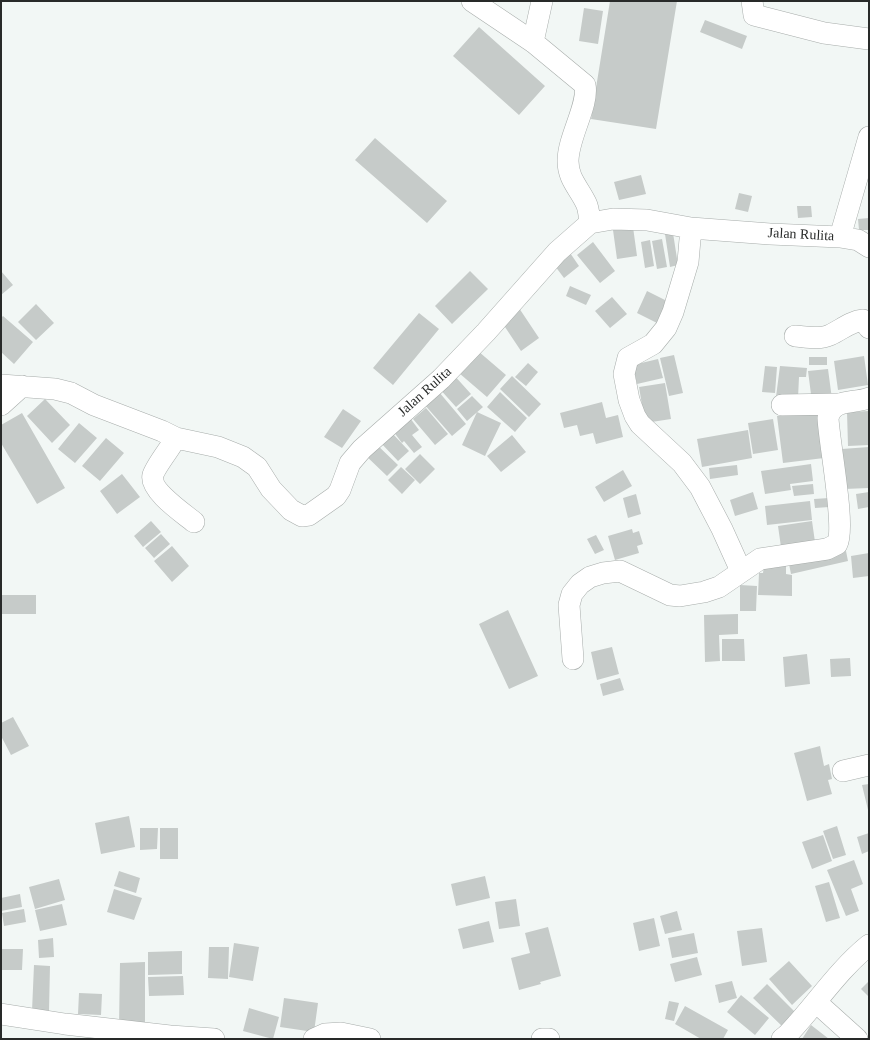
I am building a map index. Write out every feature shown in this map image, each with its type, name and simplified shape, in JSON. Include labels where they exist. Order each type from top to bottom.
[{"type":"street","points":[[472,1],[533,42],[585,85],[587,93],[575,128],[568,159],[568,171],[586,203],[590,222]]},
{"type":"street","points":[[533,42],[542,1]]},
{"type":"street","points":[[752,1],[754,15],[824,33],[869,39]]},
{"type":"street","points":[[859,240],[869,137]]},
{"type":"street","name":"Jalan Rulita","points":[[11,386],[55,389],[71,393],[94,405],[176,438],[218,447],[249,460],[257,467],[271,489],[290,510],[302,516],[309,515],[336,496],[350,463],[362,449],[441,379],[486,332],[556,252],[590,222],[634,219],[664,222],[691,228],[859,240]]},
{"type":"street","points":[[691,228],[688,262],[673,312],[666,328],[653,344],[628,358],[624,374],[629,400],[640,424],[682,463],[700,487],[741,571]]},
{"type":"street","points":[[795,336],[821,338],[829,336],[856,321],[863,320],[869,328]]},
{"type":"street","points":[[1,405],[11,386]]},
{"type":"street","points":[[782,405],[838,404],[869,398]]},
{"type":"street","points":[[573,659],[569,605],[572,594],[580,584],[590,577],[620,571],[670,594],[680,596],[719,587],[760,559],[833,548],[839,540],[840,531],[836,478],[828,418],[831,410],[838,404]]},
{"type":"street","points":[[176,438],[153,476],[153,484],[159,492],[194,522]]},
{"type":"street","points":[[843,771],[869,765]]},
{"type":"street","points":[[782,1039],[817,1003],[837,976],[869,945]]},
{"type":"street","points":[[817,1003],[857,1039]]},
{"type":"street","points":[[1,1014],[65,1024],[214,1039]]},
{"type":"street","points":[[314,1039],[326,1034],[341,1032],[370,1039]]},
{"type":"street","points":[[542,1039],[549,1039]]},
{"type":"building","points":[[610,1],[677,1],[656,129],[591,119]]},
{"type":"building","points":[[584,8],[603,11],[598,44],[579,41]]},
{"type":"building","points":[[705,20],[747,36],[742,49],[700,32]]},
{"type":"building","points":[[479,27],[545,86],[519,115],[453,56]]},
{"type":"building","points":[[375,138],[447,201],[427,223],[355,160]]},
{"type":"building","points":[[641,175],[646,194],[619,200],[614,182]]},
{"type":"building","points":[[739,193],[752,196],[748,212],[735,209]]},
{"type":"building","points":[[797,206],[811,206],[812,217],[798,218]]},
{"type":"building","points":[[869,218],[869,230],[859,230],[858,219]]},
{"type":"building","points":[[633,227],[637,256],[617,259],[613,230]]},
{"type":"building","points":[[673,233],[678,265],[670,267],[665,234]]},
{"type":"building","points":[[662,239],[667,267],[657,269],[652,241]]},
{"type":"building","points":[[650,240],[654,266],[645,268],[641,242]]},
{"type":"building","points":[[593,242],[615,271],[600,283],[577,255]]},
{"type":"building","points":[[568,250],[579,266],[564,278],[552,262]]},
{"type":"building","points":[[1,271],[13,285],[1,295]]},
{"type":"building","points":[[470,271],[488,289],[452,324],[435,306]]},
{"type":"building","points":[[570,286],[591,295],[586,305],[566,296]]},
{"type":"building","points":[[647,291],[667,301],[657,323],[637,313]]},
{"type":"building","points":[[612,297],[627,314],[610,328],[595,311]]},
{"type":"building","points":[[36,304],[54,323],[36,340],[18,322]]},
{"type":"building","points":[[519,308],[539,338],[521,351],[501,321]]},
{"type":"building","points":[[419,313],[439,329],[393,385],[373,368]]},
{"type":"building","points":[[3,316],[33,342],[14,364],[1,352],[1,318]]},
{"type":"building","points":[[478,351],[506,375],[487,397],[459,373]]},
{"type":"building","points":[[674,355],[683,393],[669,396],[660,358]]},
{"type":"building","points":[[864,356],[868,385],[838,390],[834,361]]},
{"type":"building","points":[[809,357],[827,357],[827,365],[809,365]]},
{"type":"building","points":[[658,359],[663,378],[637,384],[633,365]]},
{"type":"building","points":[[528,363],[538,372],[526,386],[515,377]]},
{"type":"building","points":[[765,366],[777,367],[775,393],[762,392]]},
{"type":"building","points":[[780,366],[807,368],[806,377],[799,377],[798,398],[776,397]]},
{"type":"building","points":[[828,369],[832,399],[812,402],[808,371]]},
{"type":"building","points":[[453,374],[471,394],[456,407],[438,387]]},
{"type":"building","points":[[512,376],[541,404],[529,417],[500,389]]},
{"type":"building","points":[[665,383],[671,419],[645,423],[639,387]]},
{"type":"building","points":[[439,392],[466,424],[452,436],[424,404]]},
{"type":"building","points":[[500,392],[527,418],[515,432],[487,407]]},
{"type":"building","points":[[472,396],[483,407],[467,421],[457,409]]},
{"type":"building","points":[[45,399],[70,425],[52,443],[27,416]]},
{"type":"building","points":[[602,402],[606,418],[618,415],[623,437],[596,444],[593,433],[580,436],[577,425],[564,428],[560,413]]},
{"type":"building","points":[[426,408],[448,434],[435,445],[413,419]]},
{"type":"building","points":[[343,409],[361,421],[342,448],[324,437]]},
{"type":"building","points":[[818,411],[824,458],[783,463],[777,416]]},
{"type":"building","points":[[869,411],[869,445],[848,446],[847,412]]},
{"type":"building","points":[[477,412],[501,423],[485,456],[462,445]]},
{"type":"building","points":[[22,413],[65,488],[37,504],[1,443],[1,425]]},
{"type":"building","points":[[407,414],[419,430],[412,435],[422,447],[414,453],[404,441],[402,443],[390,427]]},
{"type":"building","points":[[773,419],[778,450],[753,454],[748,423]]},
{"type":"building","points":[[79,423],[97,438],[75,463],[58,449]]},
{"type":"building","points":[[748,430],[752,458],[702,467],[697,439]]},
{"type":"building","points":[[391,432],[409,451],[398,461],[380,442]]},
{"type":"building","points":[[512,435],[526,452],[501,472],[487,456]]},
{"type":"building","points":[[106,438],[124,453],[100,481],[82,466]]},
{"type":"building","points":[[374,442],[398,465],[387,476],[363,453]]},
{"type":"building","points":[[869,447],[869,488],[844,489],[842,449]]},
{"type":"building","points":[[420,454],[435,469],[420,484],[405,469]]},
{"type":"building","points":[[811,464],[813,481],[790,484],[791,490],[765,494],[761,471]]},
{"type":"building","points":[[737,465],[738,475],[710,479],[709,468]]},
{"type":"building","points":[[401,467],[415,480],[402,494],[388,480]]},
{"type":"building","points":[[623,470],[632,486],[604,502],[595,487]]},
{"type":"building","points":[[122,474],[140,497],[117,514],[100,491]]},
{"type":"building","points":[[813,484],[814,494],[794,496],[792,486]]},
{"type":"building","points":[[753,492],[758,509],[735,516],[730,500]]},
{"type":"building","points":[[869,492],[869,507],[858,509],[856,494]]},
{"type":"building","points":[[636,494],[641,514],[628,518],[623,498]]},
{"type":"building","points":[[829,498],[829,507],[815,508],[814,499]]},
{"type":"building","points":[[810,501],[812,520],[767,525],[765,506]]},
{"type":"building","points":[[151,521],[161,532],[143,547],[134,536]]},
{"type":"building","points":[[812,521],[815,542],[781,547],[778,526]]},
{"type":"building","points":[[632,529],[633,533],[639,531],[643,544],[637,546],[639,553],[615,560],[608,536]]},
{"type":"building","points":[[161,534],[170,544],[154,558],[145,548]]},
{"type":"building","points":[[596,535],[604,550],[595,554],[587,539]]},
{"type":"building","points":[[172,546],[189,566],[172,582],[154,561]]},
{"type":"building","points":[[846,551],[848,561],[791,574],[789,564]]},
{"type":"building","points":[[869,553],[869,576],[853,578],[851,556]]},
{"type":"building","points":[[764,565],[786,566],[786,574],[792,575],[792,596],[758,595],[759,573],[763,573]]},
{"type":"building","points":[[740,585],[757,586],[756,611],[740,611]]},
{"type":"building","points":[[2,595],[36,595],[36,614],[2,614]]},
{"type":"building","points":[[508,610],[538,676],[509,689],[479,624]]},
{"type":"building","points":[[738,614],[738,634],[719,635],[720,661],[705,662],[704,615]]},
{"type":"building","points":[[722,639],[744,639],[745,661],[722,661]]},
{"type":"building","points":[[612,647],[619,674],[597,680],[591,652]]},
{"type":"building","points":[[807,654],[810,684],[785,687],[783,657]]},
{"type":"building","points":[[850,658],[851,676],[831,677],[830,659]]},
{"type":"building","points":[[620,678],[624,690],[603,696],[600,684]]},
{"type":"building","points":[[13,717],[29,746],[11,755],[1,736],[1,723]]},
{"type":"building","points":[[820,746],[824,766],[829,764],[832,779],[828,780],[832,794],[807,801],[794,753]]},
{"type":"building","points":[[869,784],[869,810],[868,810],[862,785]]},
{"type":"building","points":[[129,816],[135,847],[101,854],[95,823]]},
{"type":"building","points":[[837,826],[846,855],[833,859],[823,831]]},
{"type":"building","points":[[140,828],[158,828],[157,849],[140,850]]},
{"type":"building","points":[[160,828],[178,828],[178,859],[160,859]]},
{"type":"building","points":[[869,833],[869,851],[862,854],[857,837]]},
{"type":"building","points":[[823,835],[832,861],[812,869],[802,842]]},
{"type":"building","points":[[854,860],[863,884],[851,889],[859,911],[846,916],[827,870]]},
{"type":"building","points":[[119,871],[140,878],[136,893],[114,886]]},
{"type":"building","points":[[485,876],[490,898],[456,906],[451,884]]},
{"type":"building","points":[[59,879],[65,900],[35,909],[29,887]]},
{"type":"building","points":[[829,882],[840,918],[826,922],[815,886]]},
{"type":"building","points":[[114,889],[142,898],[134,920],[107,912]]},
{"type":"building","points":[[20,894],[22,907],[1,911],[1,898]]},
{"type":"building","points":[[516,899],[520,926],[499,929],[495,902]]},
{"type":"building","points":[[62,904],[67,925],[40,931],[35,910]]},
{"type":"building","points":[[24,909],[26,922],[4,926],[2,913]]},
{"type":"building","points":[[677,911],[682,930],[665,934],[660,916]]},
{"type":"building","points":[[654,918],[660,946],[639,951],[633,923]]},
{"type":"building","points":[[489,921],[494,942],[463,949],[458,929]]},
{"type":"building","points":[[548,927],[561,976],[519,990],[511,958],[530,953],[525,933]]},
{"type":"building","points":[[762,928],[767,962],[742,966],[737,931]]},
{"type":"building","points":[[694,933],[698,953],[672,958],[668,938]]},
{"type":"building","points":[[53,938],[54,957],[39,958],[38,940]]},
{"type":"building","points":[[234,943],[259,947],[253,981],[229,977]]},
{"type":"building","points":[[209,947],[229,947],[228,979],[208,978]]},
{"type":"building","points":[[1,949],[23,949],[22,970],[1,970]]},
{"type":"building","points":[[182,951],[182,974],[148,975],[148,952]]},
{"type":"building","points":[[697,957],[702,975],[675,982],[670,964]]},
{"type":"building","points":[[789,961],[812,986],[792,1005],[769,979]]},
{"type":"building","points":[[145,962],[145,1027],[119,1027],[120,963]]},
{"type":"building","points":[[34,965],[50,966],[49,1011],[32,1011]]},
{"type":"building","points":[[183,976],[184,995],[149,996],[148,977]]},
{"type":"building","points":[[732,981],[737,998],[719,1003],[715,985]]},
{"type":"building","points":[[869,981],[869,997],[861,989]]},
{"type":"building","points":[[767,984],[797,1014],[784,1028],[753,998]]},
{"type":"building","points":[[79,993],[102,994],[101,1015],[78,1014]]},
{"type":"building","points":[[741,995],[769,1018],[755,1035],[727,1012]]},
{"type":"building","points":[[284,998],[318,1003],[314,1032],[280,1027]]},
{"type":"building","points":[[669,1001],[679,1003],[674,1021],[665,1019]]},
{"type":"building","points":[[685,1006],[728,1030],[723,1039],[701,1039],[675,1024]]},
{"type":"building","points":[[249,1008],[279,1017],[273,1039],[243,1031]]},
{"type":"building","points":[[811,1025],[829,1039],[802,1039]]}]
